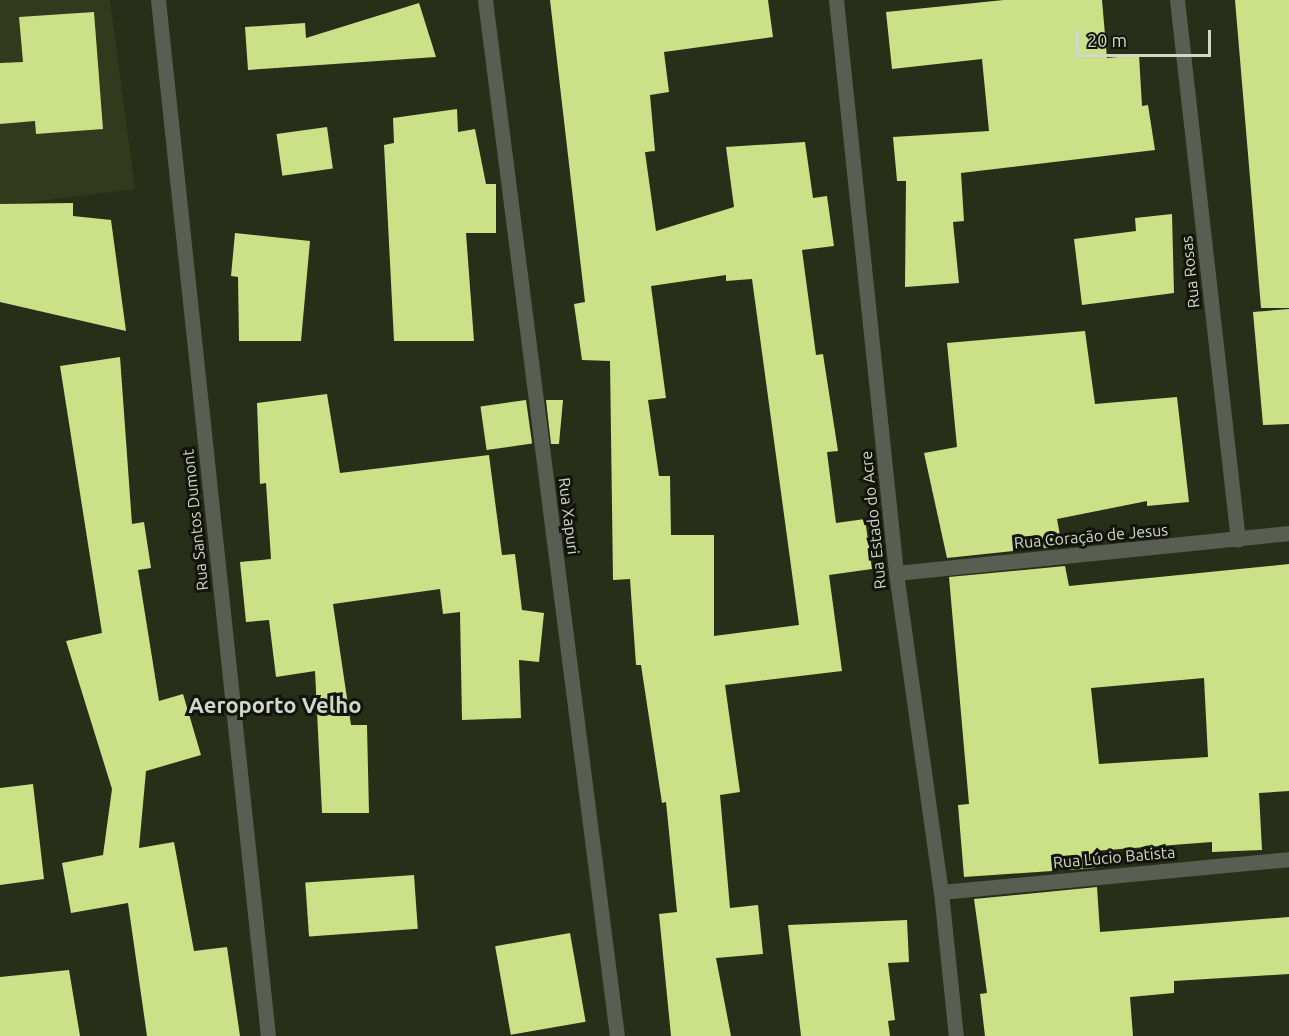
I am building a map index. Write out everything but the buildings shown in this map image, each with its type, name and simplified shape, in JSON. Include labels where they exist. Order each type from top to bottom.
[{"type":"street","name":"Rua Santos Dumont","points":[[158,0],[268,1036]]},
{"type":"street","name":"Rua Xapuri","points":[[485,0],[617,1036]]},
{"type":"street","name":"Rua Estado do Acre","points":[[836,0],[896,573],[941,892],[956,1036]]},
{"type":"street","name":"Rua Rosas","points":[[1177,0],[1238,540]]},
{"type":"street","name":"Rua Coração de Jesus","points":[[896,573],[1289,533]]},
{"type":"street","name":"Rua Lúcio Batista","points":[[941,892],[1289,859]]},
{"type":"shaded area","points":[[0,0],[110,0],[135,189],[0,206]]},
{"type":"district","name":"Aeroporto Velho","points":[[275,705]]}]
